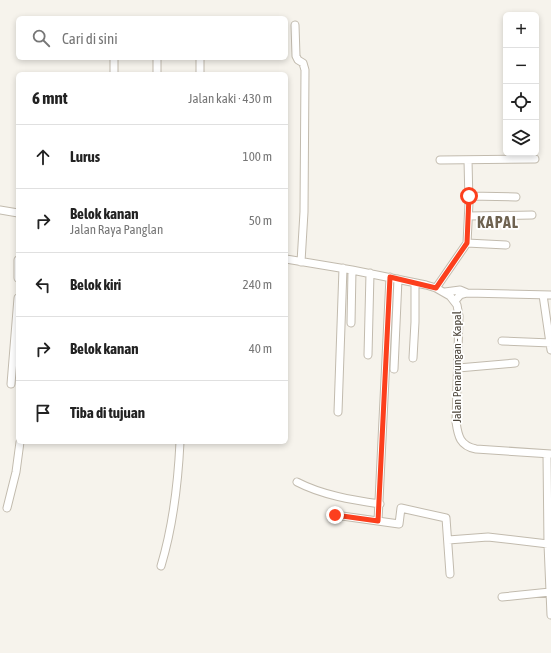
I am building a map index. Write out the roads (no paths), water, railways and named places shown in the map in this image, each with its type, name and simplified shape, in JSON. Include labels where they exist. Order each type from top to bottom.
[{"type":"street","points":[[295,25],[296,56],[298,60],[303,63],[305,70],[304,212],[301,262]]},
{"type":"street","points":[[114,60],[114,72]]},
{"type":"street","points":[[157,60],[157,72]]},
{"type":"street","points":[[200,60],[200,72]]},
{"type":"street","points":[[440,160],[535,159]]},
{"type":"street","points":[[436,288],[467,243],[469,216],[468,160]]},
{"type":"street","points":[[469,196],[516,197]]},
{"type":"street","points":[[0,210],[16,213]]},
{"type":"street","points":[[469,216],[532,215]]},
{"type":"street","points":[[467,243],[506,245]]},
{"type":"street","points":[[288,259],[370,273],[436,288],[444,292],[455,301],[460,296],[467,293]]},
{"type":"street","points":[[338,412],[343,268]]},
{"type":"street","points":[[350,323],[352,270]]},
{"type":"street","points":[[368,355],[370,273]]},
{"type":"street","points":[[378,521],[390,277]]},
{"type":"street","points":[[394,369],[398,279]]},
{"type":"street","points":[[413,358],[415,283]]},
{"type":"street","points":[[444,292],[460,290],[467,293],[551,295]]},
{"type":"street","points":[[543,295],[551,350]]},
{"type":"street","name":"Jalan Penarungan - Kapal","points":[[455,301],[458,305],[459,316],[456,422],[459,437],[465,446],[476,450],[549,454]]},
{"type":"street","points":[[11,384],[16,323]]},
{"type":"street","points":[[502,341],[551,343]]},
{"type":"street","points":[[458,368],[515,363]]},
{"type":"street","points":[[7,508],[16,472],[20,444]]},
{"type":"street","points":[[161,566],[168,543],[173,512],[180,444]]},
{"type":"street","points":[[549,454],[548,544],[551,615]]},
{"type":"street","points":[[297,482],[325,493],[380,504]]},
{"type":"street","points":[[335,515],[399,524],[401,508],[446,518],[450,574]]},
{"type":"street","points":[[448,540],[488,536],[548,544]]},
{"type":"street","points":[[502,597],[550,592]]},
{"type":"district","name":"KAPAL","points":[[498,222]]}]
